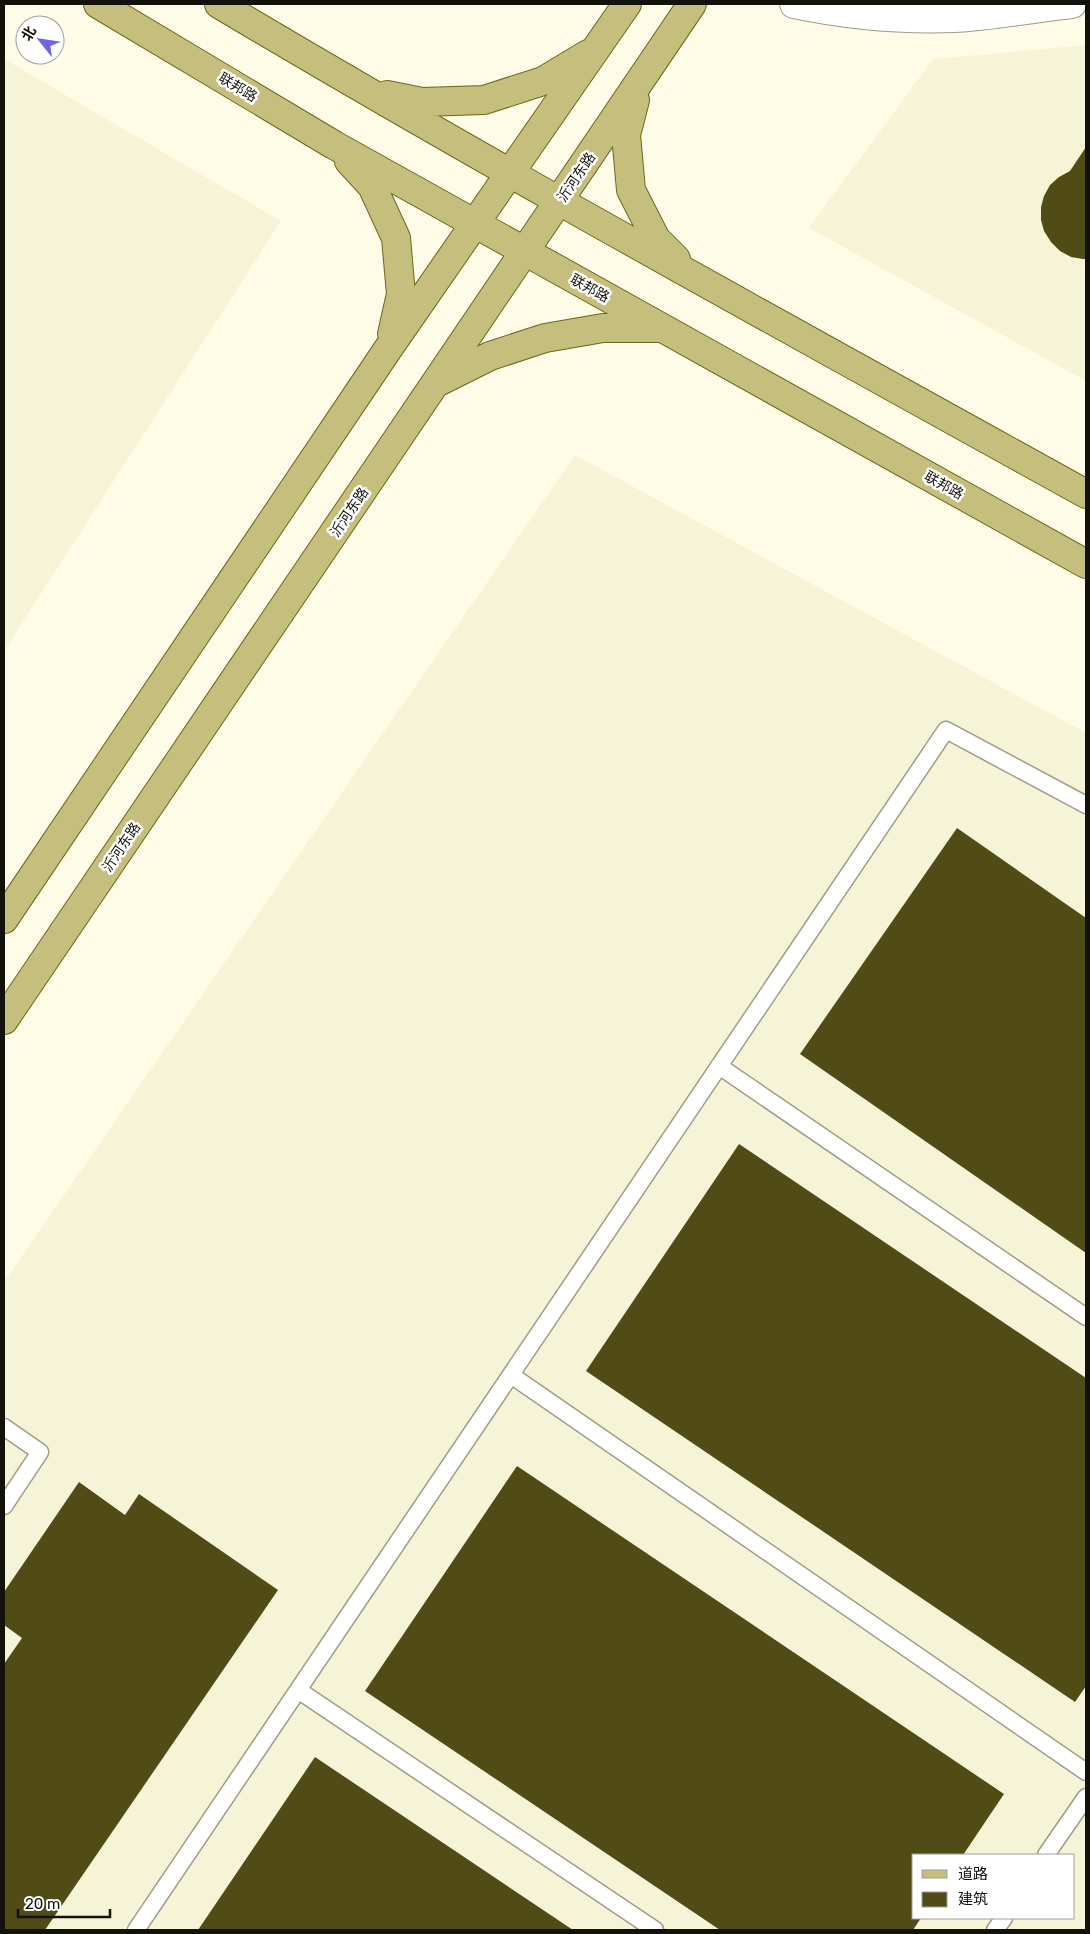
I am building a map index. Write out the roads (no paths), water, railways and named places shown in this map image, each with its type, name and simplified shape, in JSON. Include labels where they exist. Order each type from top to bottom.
[{"type":"main road","name":"联邦路","points":[[98,4],[334,145],[1086,564]]},
{"type":"main road","points":[[219,4],[362,89],[560,201],[1086,494]]},
{"type":"main road","points":[[4,919],[388,349],[627,4]]},
{"type":"main road","name":"沂河东路","points":[[4,1020],[692,4]]},
{"type":"main road","points":[[362,89],[422,102],[484,100],[543,82],[596,50]]},
{"type":"main road","points":[[640,82],[626,135],[631,190],[656,239],[695,277]]},
{"type":"main road","points":[[334,145],[372,186],[396,238],[401,294],[388,349]]},
{"type":"main road","points":[[437,382],[490,356],[545,338],[603,328],[661,328]]},
{"type":"street","points":[[794,4],[828,11],[894,18],[955,18],[1072,4]]},
{"type":"lane","points":[[136,1930],[946,730],[1086,805]]},
{"type":"lane","points":[[719,1066],[1086,1317]]},
{"type":"lane","points":[[511,1374],[1086,1772]]},
{"type":"lane","points":[[4,1427],[40,1452],[4,1506]]},
{"type":"lane","points":[[298,1690],[655,1930]]},
{"type":"lane","points":[[1047,1854],[1086,1796]]},
{"type":"lane","points":[[995,1930],[1003,1919]]}]
